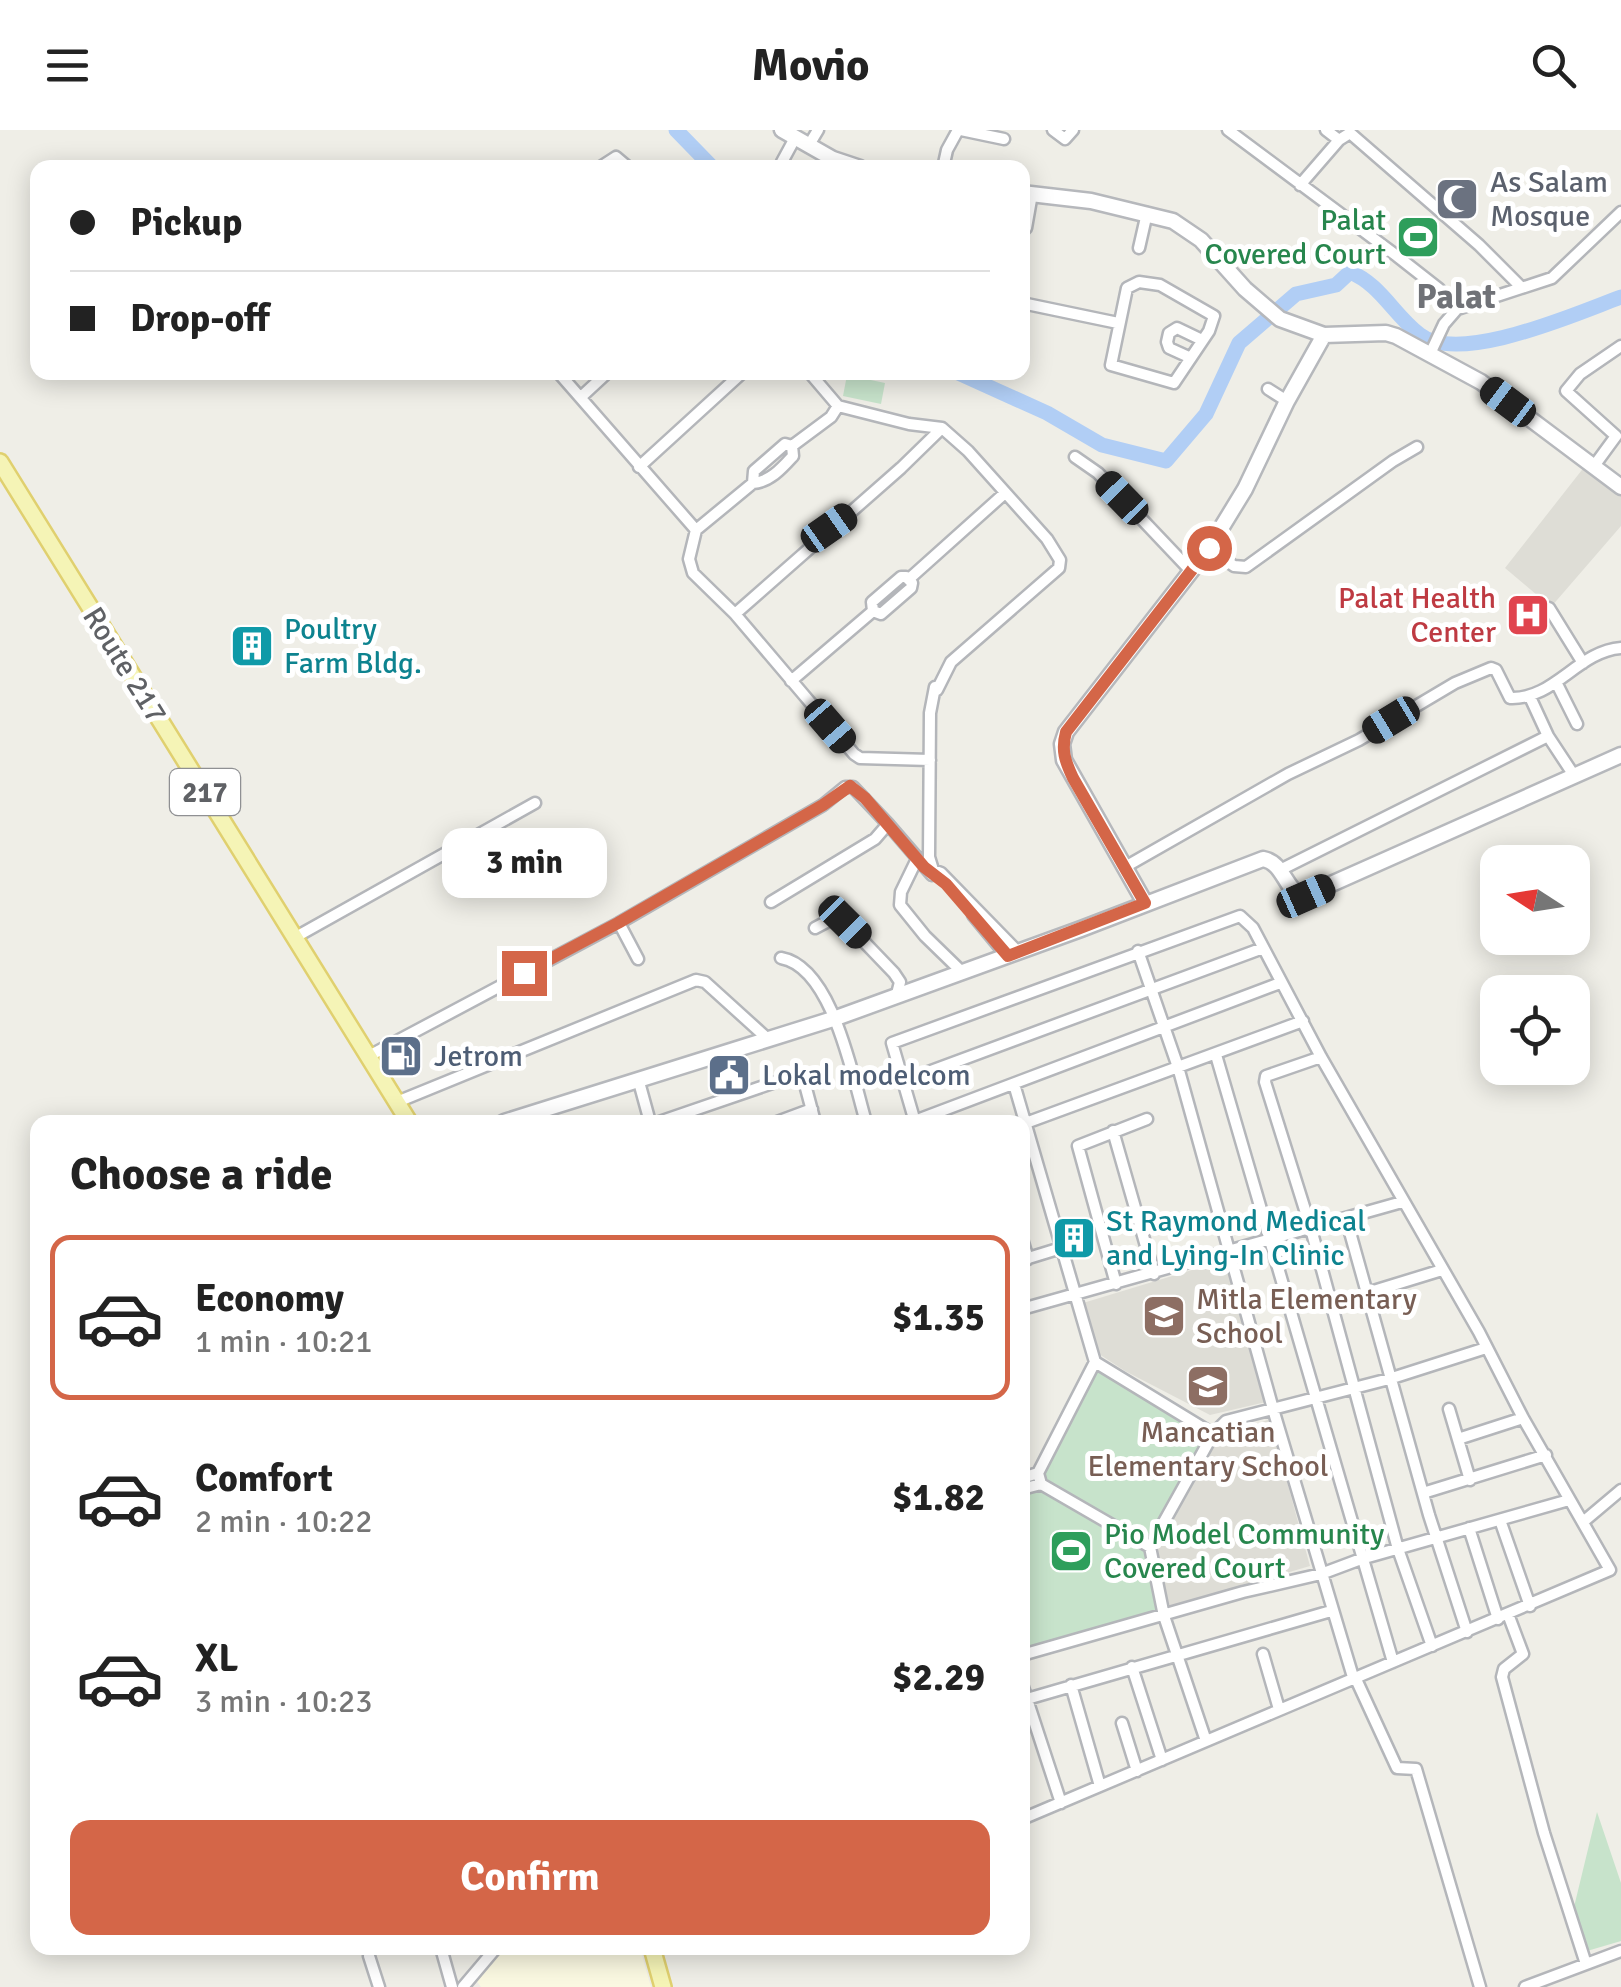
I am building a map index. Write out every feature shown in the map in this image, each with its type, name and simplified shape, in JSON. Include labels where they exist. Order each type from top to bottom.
[{"type":"main road","name":"Route 217","points":[[0,462],[406,1115]]},
{"type":"main road","points":[[654,1955],[663,1987]]},
{"type":"street","points":[[783,160],[795,138],[818,130]]},
{"type":"street","points":[[945,160],[960,130],[1004,138]]},
{"type":"street","points":[[1052,130],[1065,138],[1072,130]]},
{"type":"street","points":[[1228,130],[1439,289],[1457,308]]},
{"type":"street","points":[[1326,130],[1338,140]]},
{"type":"street","points":[[1300,185],[1338,140],[1350,133],[1479,245],[1522,288]]},
{"type":"street","points":[[795,138],[836,160]]},
{"type":"street","points":[[1030,194],[1091,200],[1173,221],[1190,231],[1269,311],[1324,335],[1386,333],[1435,345],[1621,488]]},
{"type":"street","points":[[1139,248],[1147,213]]},
{"type":"street","points":[[1435,345],[1457,308],[1557,275],[1618,219]]},
{"type":"street","points":[[1132,283],[1150,283],[1180,294],[1214,316],[1202,340],[1178,380],[1170,384],[1116,370],[1110,362],[1127,288],[1132,283]]},
{"type":"street","points":[[1030,304],[1118,323]]},
{"type":"street","points":[[1191,358],[1169,348],[1169,333],[1178,328],[1202,340]]},
{"type":"street","points":[[1145,903],[1073,778],[1064,760],[1062,744],[1066,732],[1209,548],[1246,490],[1286,400],[1324,335]]},
{"type":"street","points":[[1594,466],[1616,436],[1566,391],[1580,374],[1621,346]]},
{"type":"street","points":[[565,380],[696,530]]},
{"type":"street","points":[[581,397],[599,380]]},
{"type":"street","points":[[640,466],[734,380]]},
{"type":"street","points":[[816,380],[838,406],[942,428],[968,451],[1058,552],[1059,568],[951,662],[936,690],[935,687],[930,713],[930,846],[942,872],[1013,954]]},
{"type":"street","points":[[1268,389],[1286,400]]},
{"type":"street","points":[[838,406],[831,417],[792,446],[793,456],[784,466],[764,482],[754,483],[696,530],[689,559],[693,573],[860,758],[930,760]]},
{"type":"street","points":[[734,614],[942,428]]},
{"type":"street","points":[[1209,548],[1234,566],[1246,566],[1417,448]]},
{"type":"street","points":[[1076,457],[1098,474],[1191,571]]},
{"type":"street","points":[[791,681],[873,611],[881,614],[896,601],[912,586],[909,580],[1005,494]]},
{"type":"street","points":[[1549,608],[1583,663]]},
{"type":"street","points":[[1125,867],[1288,774],[1359,740],[1455,682],[1487,669],[1496,670],[1510,698],[1530,697],[1604,651],[1621,648]]},
{"type":"street","points":[[1556,682],[1576,724]]},
{"type":"street","points":[[1530,697],[1548,736],[1575,777]]},
{"type":"street","points":[[1280,870],[1548,736]]},
{"type":"street","points":[[528,1115],[836,1018],[1263,858],[1270,859],[1295,894],[1302,897],[1621,755]]},
{"type":"street","points":[[367,1057],[618,923],[823,805],[845,787],[853,787],[917,859],[1013,954]]},
{"type":"street","points":[[294,938],[518,809],[526,810],[535,803]]},
{"type":"street","points":[[772,902],[874,838],[888,824]]},
{"type":"street","points":[[917,859],[901,892],[900,905],[962,972]]},
{"type":"street","points":[[911,1115],[892,1043],[1240,916],[1252,928],[1610,1570],[1030,1816]]},
{"type":"street","points":[[816,928],[832,919],[845,922],[894,973],[900,982],[897,994]]},
{"type":"street","points":[[618,923],[638,959]]},
{"type":"street","points":[[904,1081],[1262,948]]},
{"type":"street","points":[[1138,951],[1178,1067],[1331,1611],[1354,1678],[1397,1768],[1416,1770],[1480,1987]]},
{"type":"street","points":[[780,958],[797,963],[836,1018],[864,1115]]},
{"type":"street","points":[[398,1102],[696,980],[705,982],[768,1040]]},
{"type":"street","points":[[932,1115],[1280,983]]},
{"type":"street","points":[[1030,1121],[1304,1020]]},
{"type":"street","points":[[1216,1054],[1393,1662]]},
{"type":"street","points":[[1321,1057],[1265,1079],[1311,1229],[1398,1549],[1432,1646]]},
{"type":"street","points":[[679,1115],[796,1074],[803,1078],[814,1115]]},
{"type":"street","points":[[639,1082],[648,1115]]},
{"type":"street","points":[[1014,1084],[1023,1115]]},
{"type":"street","points":[[797,1115],[812,1110]]},
{"type":"street","points":[[1116,1284],[1078,1148],[1079,1144],[1147,1119]]},
{"type":"street","points":[[1113,1131],[1154,1274]]},
{"type":"street","points":[[1030,1140],[1095,1362],[1213,1434]]},
{"type":"street","points":[[1030,1307],[1402,1202]]},
{"type":"street","points":[[1346,1218],[1436,1538],[1467,1632]]},
{"type":"street","points":[[1030,1257],[1061,1248]]},
{"type":"street","points":[[1368,1293],[1442,1270]]},
{"type":"street","points":[[1206,1741],[1164,1616],[1150,1548],[1213,1434],[1226,1421],[1390,1379],[1486,1348]]},
{"type":"street","points":[[1030,1485],[1040,1479],[1095,1362]]},
{"type":"street","points":[[1449,1409],[1470,1480]]},
{"type":"street","points":[[1458,1440],[1523,1418]]},
{"type":"street","points":[[1424,1493],[1546,1455]]},
{"type":"street","points":[[1030,1478],[1040,1479],[1150,1548]]},
{"type":"street","points":[[1582,1522],[1621,1490]]},
{"type":"street","points":[[1030,1653],[1321,1574],[1569,1500]]},
{"type":"street","points":[[1500,1520],[1530,1606]]},
{"type":"street","points":[[1469,1528],[1503,1616],[1523,1654],[1504,1668],[1502,1677],[1544,1833],[1586,1964]]},
{"type":"street","points":[[1030,1698],[1331,1611]]},
{"type":"street","points":[[1263,1654],[1279,1709]]},
{"type":"street","points":[[1132,1667],[1162,1760]]},
{"type":"street","points":[[1070,1685],[1100,1786]]},
{"type":"street","points":[[1030,1708],[1061,1802]]},
{"type":"street","points":[[1122,1723],[1136,1770]]},
{"type":"street","points":[[1525,1987],[1621,1952]]},
{"type":"street","points":[[443,1955],[452,1987]]},
{"type":"street","points":[[463,1987],[490,1955]]},
{"type":"street","points":[[369,1956],[379,1987]]},
{"type":"shaded area","points":[[1585,466],[1621,494],[1621,526],[1551,607],[1505,568]]},
{"type":"shaded area","name":"Mitla Elementary School","points":[[1225,1260],[1266,1402],[1210,1415],[1099,1354],[1083,1303]]},
{"type":"shaded area","points":[[1270,1419],[1310,1566],[1170,1607],[1156,1558],[1158,1544],[1215,1444],[1227,1435]]},
{"type":"shaded area","points":[[492,1955],[642,1955],[651,1987],[481,1987],[473,1976]]},
{"type":"green space","points":[[846,380],[885,383],[881,404],[843,396]]},
{"type":"green space","points":[[1095,1362],[1213,1434],[1150,1547],[1164,1616],[1030,1653],[1030,1487],[1041,1484],[1038,1473]]},
{"type":"green space","points":[[1597,1812],[1621,1883],[1621,1941],[1587,1951],[1574,1907]]},
{"type":"waterway","points":[[676,130],[705,160]]},
{"type":"waterway","points":[[974,380],[1047,413],[1102,445],[1166,461],[1206,414],[1239,343],[1296,294],[1336,285],[1350,272],[1370,284],[1419,334],[1437,342],[1461,344],[1518,334],[1621,297]]},
{"type":"place","name":"As Salam Mosque","points":[[1457,199]]},
{"type":"place","name":"Palat Covered Court","points":[[1418,237]]},
{"type":"place","name":"Palat Health Center","points":[[1528,615]]},
{"type":"place","name":"Poultry Farm Bldg.","points":[[252,646]]},
{"type":"place","name":"Jetrom","points":[[401,1056]]},
{"type":"place","name":"Lokal modelcom","points":[[729,1075]]},
{"type":"place","name":"St Raymond Medical and Lying-In Clinic","points":[[1074,1238]]},
{"type":"place","name":"Mitla Elementary School","points":[[1164,1316]]},
{"type":"place","name":"Mancatian Elementary School","points":[[1208,1386]]},
{"type":"place","name":"Pio Model Community Covered Court","points":[[1071,1551]]},
{"type":"district","name":"Palat","points":[[1456,296]]},
{"type":"route","points":[[524,973],[618,923],[850,786],[924,867],[946,884],[1008,956],[1145,903],[1073,778],[1064,760],[1062,744],[1066,732],[1209,548]]}]
